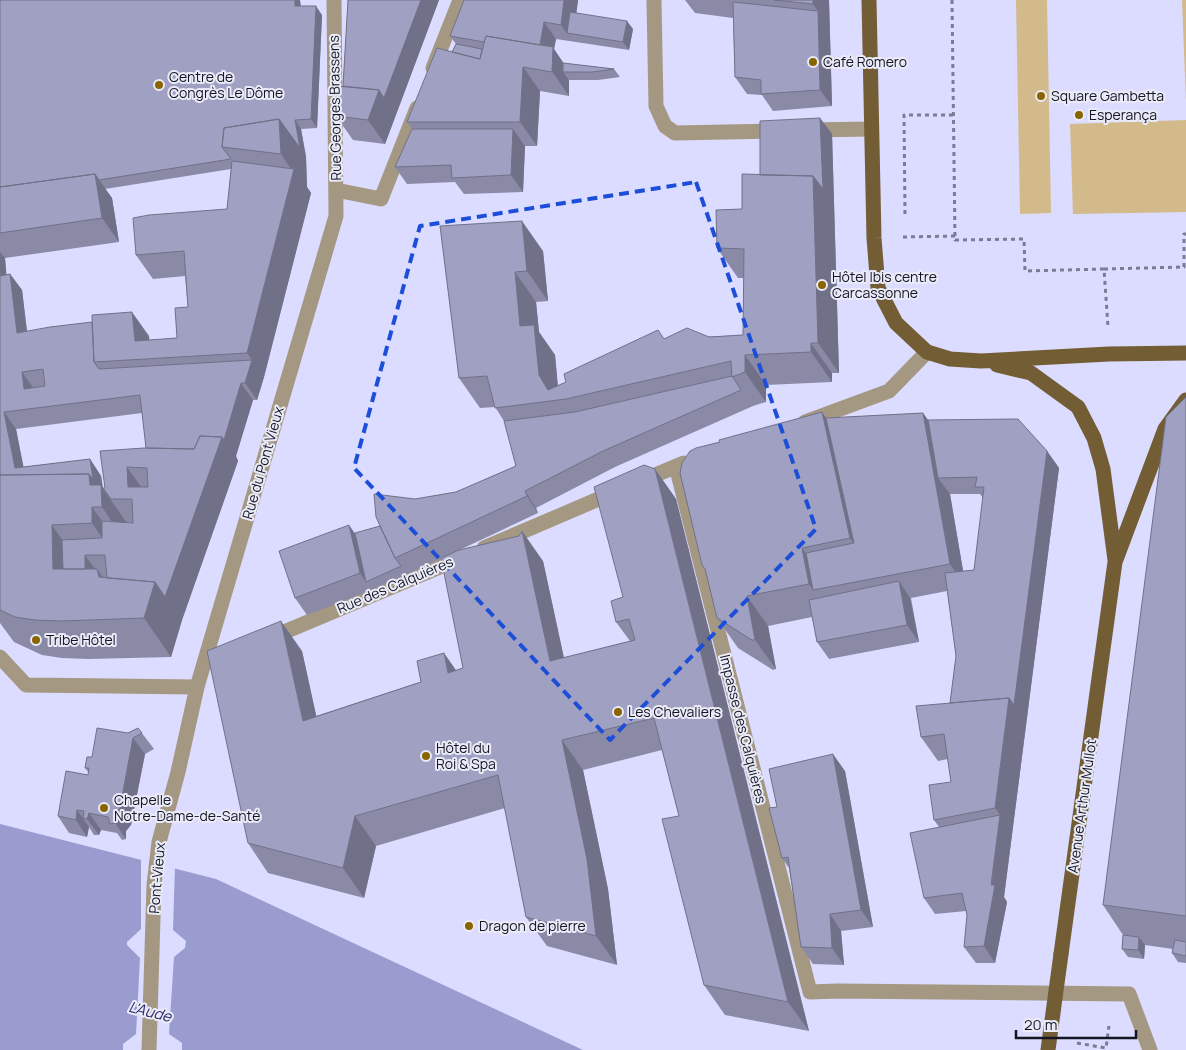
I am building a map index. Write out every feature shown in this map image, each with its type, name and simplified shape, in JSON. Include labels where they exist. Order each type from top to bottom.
[{"type":"main road","points":[[869,0],[874,238],[878,288],[896,323],[927,352],[950,360],[981,361],[1109,354],[1186,353]]},
{"type":"main road","name":"Avenue Arthur Mullot","points":[[981,361],[1031,373],[1078,407],[1094,438],[1103,469],[1115,562]]},
{"type":"main road","name":"Avenue Arthur Mullot","points":[[1048,1050],[1115,562],[1165,429],[1186,400]]},
{"type":"street","name":"Rue Georges Brassens","points":[[334,0],[336,216]]},
{"type":"street","points":[[336,190],[381,198],[460,0]]},
{"type":"street","points":[[654,0],[656,106],[665,126],[675,133],[871,129]]},
{"type":"street","name":"Rue du Pont Vieux","points":[[192,710],[197,687],[336,216]]},
{"type":"street","points":[[789,427],[889,390],[927,352]]},
{"type":"street","name":"Rue des Calquières","points":[[255,644],[695,459]]},
{"type":"street","name":"Impasse des Calquières","points":[[676,466],[810,992],[1129,994],[1150,1050]]},
{"type":"street","points":[[0,657],[26,685],[197,687],[217,669]]},
{"type":"street","name":"Pont-Vieux","points":[[149,1050],[154,885],[158,842],[178,772],[192,710]]},
{"type":"path","points":[[952,0],[954,240],[1024,238],[1025,270],[1184,267],[1184,234],[1186,234]]},
{"type":"path","points":[[905,218],[904,115],[953,114]]},
{"type":"path","points":[[905,228],[905,237]]},
{"type":"path","points":[[912,237],[955,236]]},
{"type":"path","points":[[1104,269],[1109,354]]},
{"type":"path","points":[[1090,1045],[1106,1048],[1109,1026],[1115,1027]]},
{"type":"highlighted area","points":[[696,182],[816,529],[610,740],[354,468],[420,226]]},
{"type":"shaded area","points":[[1016,0],[1047,0],[1051,213],[1020,214]]},
{"type":"shaded area","points":[[1182,0],[1186,0],[1186,101]]},
{"type":"shaded area","points":[[1186,120],[1186,212],[1073,214],[1070,124]]},
{"type":"water","name":"L'Aude","points":[[0,824],[216,879],[583,1050],[0,1050]]},
{"type":"pier","points":[[137,856],[175,866],[173,930],[186,941],[185,948],[174,957],[169,1034],[182,1043],[182,1050],[123,1050],[123,1044],[136,1034],[140,958],[127,945],[127,942],[141,929],[141,860]]},
{"type":"building","name":"Centre de Congrès Le Dôme","points":[[0,0],[295,0],[295,6],[316,6],[311,119],[295,120],[300,148],[279,119],[224,128],[222,147],[231,159],[99,180],[95,174],[0,187]]},
{"type":"building","points":[[348,0],[421,0],[384,98],[379,90],[343,86]]},
{"type":"building","points":[[464,0],[564,0],[561,25],[544,22],[540,45],[486,36],[484,42],[450,36]]},
{"type":"building","points":[[774,0],[813,0],[813,4]]},
{"type":"building","points":[[733,2],[818,11],[820,90],[761,94],[761,80],[735,77]]},
{"type":"building","points":[[570,12],[627,21],[623,42],[567,33]]},
{"type":"building","points":[[486,36],[553,47],[552,72],[523,67],[520,122],[407,122],[437,48],[480,59]]},
{"type":"building","points":[[456,44],[482,49],[480,59],[452,52]]},
{"type":"building","points":[[563,63],[614,69],[592,72],[563,72]]},
{"type":"building","points":[[337,86],[379,90],[368,120],[336,116]]},
{"type":"building","points":[[820,118],[823,189],[813,176],[760,175],[760,121]]},
{"type":"building","points":[[279,119],[281,154],[222,147],[224,128]]},
{"type":"building","points":[[412,129],[513,129],[511,175],[452,178],[451,165],[395,167]]},
{"type":"building","points":[[232,161],[294,169],[247,353],[94,362],[92,315],[132,312],[135,341],[177,338],[175,308],[188,307],[184,251],[136,255],[133,218],[227,209]]},
{"type":"building","points":[[95,174],[102,218],[0,233],[0,187]]},
{"type":"building","points":[[742,174],[813,176],[818,343],[811,343],[811,352],[745,355],[745,372],[732,377],[731,361],[566,399],[495,408],[487,376],[459,378],[440,226],[522,221],[527,271],[515,272],[520,326],[534,325],[539,375],[548,390],[566,382],[564,374],[658,330],[664,339],[687,328],[709,337],[743,335],[744,249],[717,248],[716,210],[742,209]]},
{"type":"building","points":[[10,274],[17,333],[92,322],[94,362],[99,369],[252,360],[245,383],[241,383],[224,440],[222,437],[200,436],[194,449],[146,448],[140,395],[4,412],[15,468],[90,459],[93,479],[89,474],[0,475],[0,276]],"holes":[[[43,369],[45,386],[24,389],[22,372]]]},
{"type":"building","points":[[732,376],[741,390],[603,451],[525,491],[527,496],[395,558],[376,517],[374,494],[415,499],[456,492],[516,466],[504,421],[575,412]]},
{"type":"building","points":[[1186,397],[1186,916],[1103,905],[1166,417]]},
{"type":"building","points":[[822,412],[850,538],[802,548],[809,584],[747,596],[755,640],[752,640],[717,618],[680,473],[682,463],[690,451],[696,448]]},
{"type":"building","points":[[923,413],[950,564],[813,590],[806,553],[854,543],[826,418]]},
{"type":"building","points":[[1018,419],[1047,451],[1014,705],[1009,698],[950,703],[956,656],[945,573],[974,570],[984,487],[975,487],[977,477],[938,478],[928,420]]},
{"type":"building","points":[[200,436],[222,437],[165,597],[155,582],[107,578],[105,555],[85,555],[85,569],[63,569],[62,540],[102,538],[102,521],[133,523],[132,499],[111,499],[103,488],[105,488],[100,451],[144,448],[194,449]],"holes":[[[127,467],[147,468],[148,487],[128,487]]]},
{"type":"building","points":[[644,465],[655,469],[788,1002],[704,985],[662,819],[679,816],[654,718],[562,740],[587,859],[596,936],[526,917],[498,775],[355,816],[343,868],[248,843],[207,651],[281,621],[303,721],[421,682],[417,661],[444,653],[448,673],[463,668],[441,558],[459,550],[519,536],[522,531],[550,661],[635,640],[629,619],[616,622],[611,601],[623,597],[594,487]]},
{"type":"building","points":[[89,474],[90,485],[101,485],[102,507],[92,507],[92,523],[52,525],[53,569],[97,569],[99,577],[155,582],[144,618],[35,620],[15,617],[0,610],[0,475]]},
{"type":"building","points":[[349,525],[360,573],[295,598],[279,551]]},
{"type":"building","points":[[380,526],[395,558],[401,566],[366,582],[355,533]]},
{"type":"building","points":[[899,581],[907,625],[817,642],[809,600]]},
{"type":"building","points":[[1009,698],[995,808],[934,820],[929,785],[951,782],[944,734],[921,737],[916,706]]},
{"type":"building","points":[[97,728],[128,733],[138,728],[142,733],[133,738],[120,808],[115,814],[115,823],[110,824],[108,817],[89,813],[87,819],[83,818],[84,811],[77,810],[76,820],[58,816],[66,771],[88,775],[89,768],[85,768],[87,757],[92,757]]},
{"type":"building","points":[[833,754],[861,910],[830,914],[832,948],[801,947],[788,857],[782,858],[769,808],[777,807],[769,769]]},
{"type":"building","points":[[1000,815],[991,885],[995,885],[984,946],[964,947],[967,915],[962,893],[924,898],[910,833]]},
{"type":"building","points":[[1123,935],[1139,937],[1138,950],[1122,949]]},
{"type":"building","points":[[1175,940],[1186,942],[1186,956],[1172,953]]},
{"type":"place","name":"Café Romero","points":[[813,62]]},
{"type":"place","name":"Centre de Congrès Le Dôme","points":[[159,85]]},
{"type":"place","name":"Square Gambetta","points":[[1041,96]]},
{"type":"place","name":"Esperança","points":[[1079,115]]},
{"type":"place","name":"Hôtel Ibis centre Carcassonne","points":[[822,285]]},
{"type":"place","name":"Tribe Hôtel","points":[[36,640]]},
{"type":"place","name":"Les Chevaliers","points":[[618,712]]},
{"type":"place","name":"Hôtel du Roi & Spa","points":[[426,756]]},
{"type":"place","name":"Chapelle Notre-Dame-de-Santé","points":[[104,808]]},
{"type":"place","name":"Dragon de pierre","points":[[469,926]]}]
